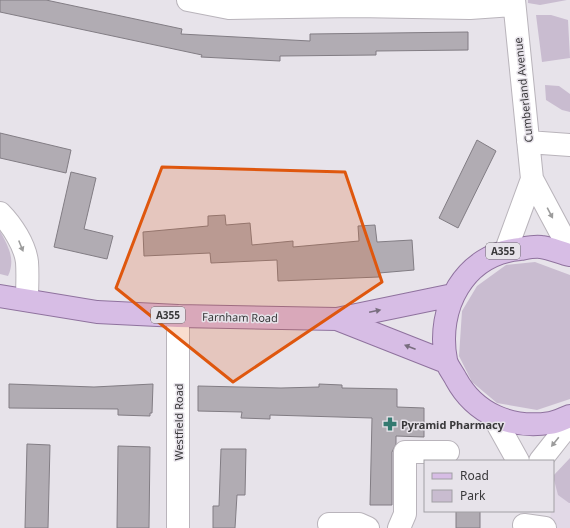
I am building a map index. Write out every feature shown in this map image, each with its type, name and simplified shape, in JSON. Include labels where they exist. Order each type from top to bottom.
[{"type":"main road","name":"A355","points":[[570,256],[540,247],[506,250],[484,260],[466,275],[453,295],[443,328],[446,362],[464,394],[493,416],[522,425],[552,423],[570,416]]},
{"type":"main road","name":"Farnham Road","points":[[0,296],[97,312],[178,316],[337,319],[453,295]]},
{"type":"main road","name":"Farnham Road","points":[[337,319],[446,362]]},
{"type":"street","points":[[188,0],[229,4],[470,8],[514,2]]},
{"type":"street","name":"Cumberland Avenue","points":[[514,2],[532,179],[570,250]]},
{"type":"street","points":[[528,142],[570,145]]},
{"type":"street","name":"Cumberland Avenue","points":[[506,250],[532,179]]},
{"type":"street","points":[[0,213],[11,226],[19,239],[27,262],[27,300]]},
{"type":"street","name":"Westfield Road","points":[[178,316],[178,528]]},
{"type":"street","points":[[493,416],[517,460]]},
{"type":"street","points":[[541,460],[570,424]]},
{"type":"street","points":[[399,528],[405,514],[405,452],[448,452]]},
{"type":"street","points":[[525,521],[545,528]]},
{"type":"street","points":[[329,524],[359,524],[368,528]]},
{"type":"highlighted area","points":[[162,167],[345,172],[382,282],[233,382],[116,288]]},
{"type":"shaded area","points":[[570,460],[570,528],[549,528],[551,512],[554,512],[554,478]]},
{"type":"green space","points":[[528,0],[567,0],[540,5],[528,3]]},
{"type":"green space","points":[[536,15],[551,15],[568,20],[570,58],[542,62]]},
{"type":"green space","points":[[545,85],[559,86],[570,94],[570,112],[562,110],[546,100]]},
{"type":"green space","points":[[0,231],[8,247],[11,258],[8,276],[0,274]]},
{"type":"green space","points":[[535,262],[570,275],[570,399],[537,410],[497,403],[472,382],[459,356],[462,311],[477,286],[506,265]]},
{"type":"green space","points":[[570,458],[570,503],[558,495],[554,475]]},
{"type":"building","points":[[0,0],[46,0],[182,29],[181,34],[310,41],[310,34],[468,32],[468,50],[376,51],[376,55],[280,56],[280,61],[201,57],[202,55],[0,12]]},
{"type":"building","points":[[0,133],[71,150],[66,173],[0,158]]},
{"type":"building","points":[[477,140],[496,151],[458,228],[439,218]]},
{"type":"building","points":[[71,172],[96,178],[84,229],[113,236],[107,259],[54,247]]},
{"type":"building","points":[[225,215],[226,225],[250,223],[252,245],[293,241],[293,247],[359,241],[358,226],[375,225],[377,242],[412,240],[414,270],[379,273],[379,277],[278,281],[277,260],[211,263],[210,253],[144,256],[143,232],[208,226],[208,216]]},
{"type":"building","points":[[9,384],[94,387],[153,384],[152,413],[150,413],[150,416],[118,415],[118,409],[9,408]]},
{"type":"building","points":[[319,384],[342,385],[342,388],[397,389],[397,407],[424,408],[424,437],[396,436],[396,444],[392,452],[392,505],[370,505],[372,418],[270,415],[270,419],[241,418],[242,412],[198,411],[198,386],[281,388],[319,387]]},
{"type":"building","points":[[27,444],[50,445],[48,528],[25,528]]},
{"type":"building","points":[[118,446],[150,447],[149,528],[117,528]]},
{"type":"building","points":[[221,449],[246,449],[245,495],[237,495],[235,528],[213,528],[213,506],[219,506]]},
{"type":"building","points":[[456,512],[480,512],[480,528],[456,528]]},
{"type":"place","name":"Pyramid Pharmacy","points":[[390,424]]}]
